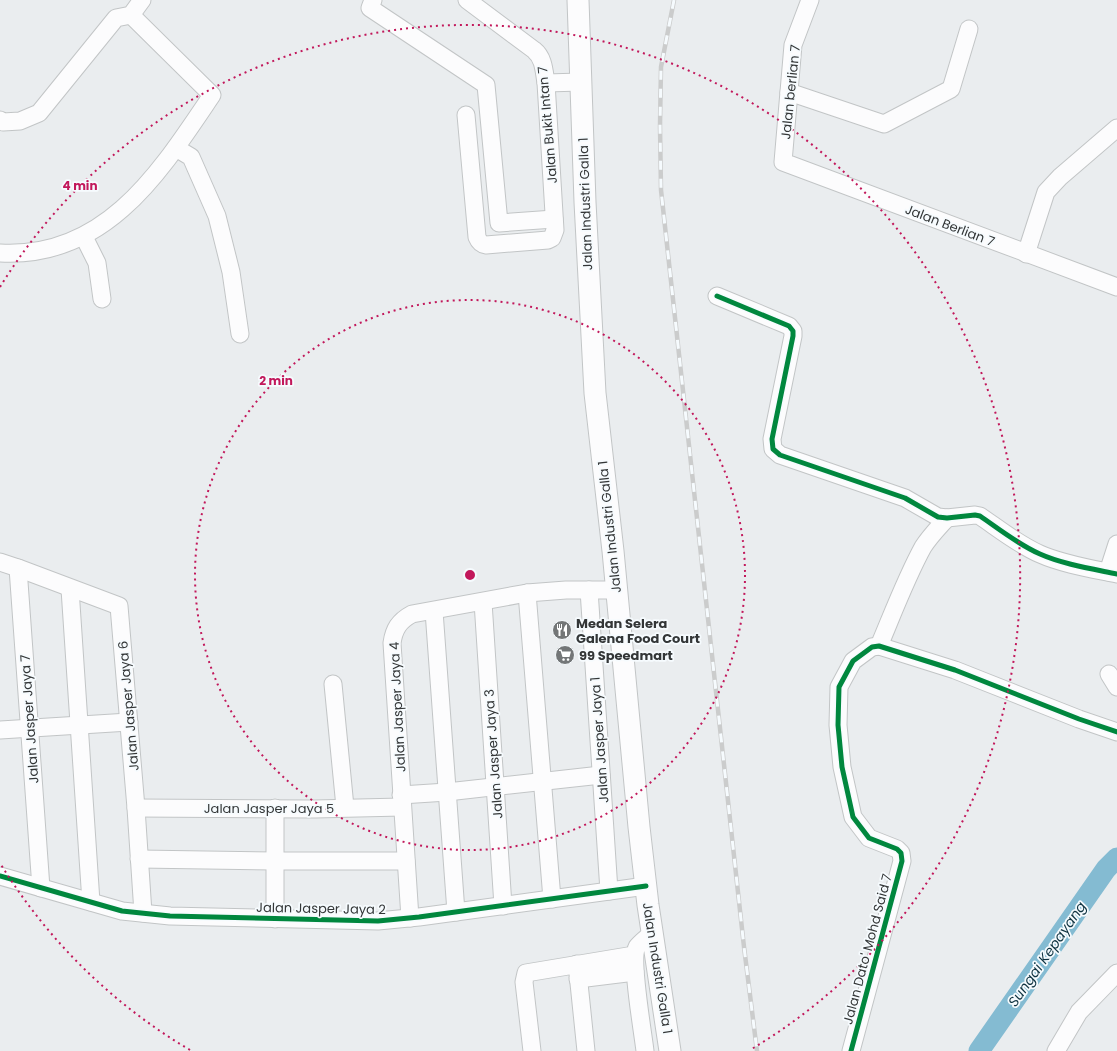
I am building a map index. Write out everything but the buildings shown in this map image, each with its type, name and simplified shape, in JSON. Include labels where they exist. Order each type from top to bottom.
[{"type":"main road","name":"Jalan Industri Galla 1","points":[[578,0],[585,202],[594,393],[613,551],[639,827],[670,1051]]},
{"type":"street","points":[[0,120],[3,122],[20,121],[39,113],[116,18],[131,15],[142,0]]},
{"type":"street","name":"Jalan Bukit Intan 7","points":[[466,115],[479,240],[486,245],[548,240],[552,238],[555,230],[546,83],[542,60],[539,54],[467,0]]},
{"type":"street","name":"Jalan berlian 7","points":[[783,162],[792,46],[810,0]]},
{"type":"street","points":[[371,4],[486,85],[499,224],[554,219]]},
{"type":"street","points":[[0,253],[12,254],[48,249],[84,237],[113,218],[142,190],[176,148],[212,95],[131,15]]},
{"type":"street","points":[[788,92],[884,124],[951,89],[969,30]]},
{"type":"street","points":[[546,83],[581,82]]},
{"type":"street","points":[[1026,254],[1046,192],[1060,177],[1117,128]]},
{"type":"street","points":[[176,148],[191,157],[217,216],[231,272],[240,334]]},
{"type":"street","name":"Jalan Berlian 7","points":[[783,162],[1117,287]]},
{"type":"street","points":[[84,237],[97,263],[102,299]]},
{"type":"street","points":[[717,296],[789,326],[793,331],[772,439],[773,449],[780,454],[905,498],[938,517],[947,518],[975,515],[980,516],[1009,536],[1040,554],[1068,563],[1113,573],[1117,544]]},
{"type":"street","points":[[947,518],[924,546],[899,597],[879,646],[955,670],[1117,732]]},
{"type":"street","points":[[0,562],[18,568]]},
{"type":"street","name":"Jalan Jasper Jaya 6","points":[[18,568],[70,589],[119,606],[136,808],[143,913]]},
{"type":"street","name":"Jalan Jasper Jaya 7","points":[[18,568],[41,888]]},
{"type":"street","points":[[70,589],[91,902]]},
{"type":"street","name":"Jalan Jasper Jaya 4","points":[[410,918],[392,643],[392,637],[396,628],[404,618],[412,614],[527,593],[566,590],[616,590]]},
{"type":"street","name":"Jalan Jasper Jaya 1","points":[[589,590],[609,891]]},
{"type":"street","points":[[527,593],[552,899]]},
{"type":"street","name":"Jalan Jasper Jaya 3","points":[[483,602],[503,906]]},
{"type":"street","points":[[434,611],[456,912]]},
{"type":"street","name":"Jalan Dato' Mohd Said 7","points":[[851,1051],[902,861],[901,853],[897,849],[869,838],[853,817],[842,767],[838,725],[839,687],[853,661],[872,647],[879,646]]},
{"type":"street","points":[[333,684],[345,808]]},
{"type":"street","points":[[0,730],[129,722]]},
{"type":"street","name":"Jalan Jasper Jaya 5","points":[[136,808],[345,808],[402,801],[447,792],[601,775]]},
{"type":"street","points":[[275,919],[276,808]]},
{"type":"street","points":[[139,859],[406,861]]},
{"type":"street","name":"Jalan Jasper Jaya 2","points":[[0,876],[122,911],[170,916],[378,921],[503,906],[646,886]]},
{"type":"street","points":[[645,1051],[634,955],[637,947],[653,932]]},
{"type":"street","points":[[578,972],[634,955]]},
{"type":"street","points":[[578,972],[586,1051]]},
{"type":"street","points":[[532,1051],[524,982],[526,973],[635,972]]},
{"type":"street","points":[[1056,1051],[1079,1012],[1117,974]]},
{"type":"waterway","name":"Sungai Kepayang","points":[[979,1051],[1106,869],[1117,858]]},
{"type":"railway","points":[[674,0],[661,67],[661,190],[744,947],[757,1051]]},
{"type":"cycle path","points":[[717,296],[789,326],[793,331],[772,439],[773,449],[780,455],[905,498],[938,517],[947,518],[975,515],[980,516],[1017,541],[1049,558],[1117,574]]},
{"type":"cycle path","points":[[851,1051],[902,861],[901,853],[897,849],[869,838],[853,817],[842,767],[838,725],[839,687],[853,661],[872,647],[879,646],[955,670],[1079,719],[1117,732]]},
{"type":"cycle path","points":[[0,876],[122,911],[170,916],[378,921],[419,917],[646,886]]},
{"type":"place","name":"Medan Selera Galena Food Court","points":[[562,630]]},
{"type":"place","name":"99 Speedmart","points":[[565,655]]}]
